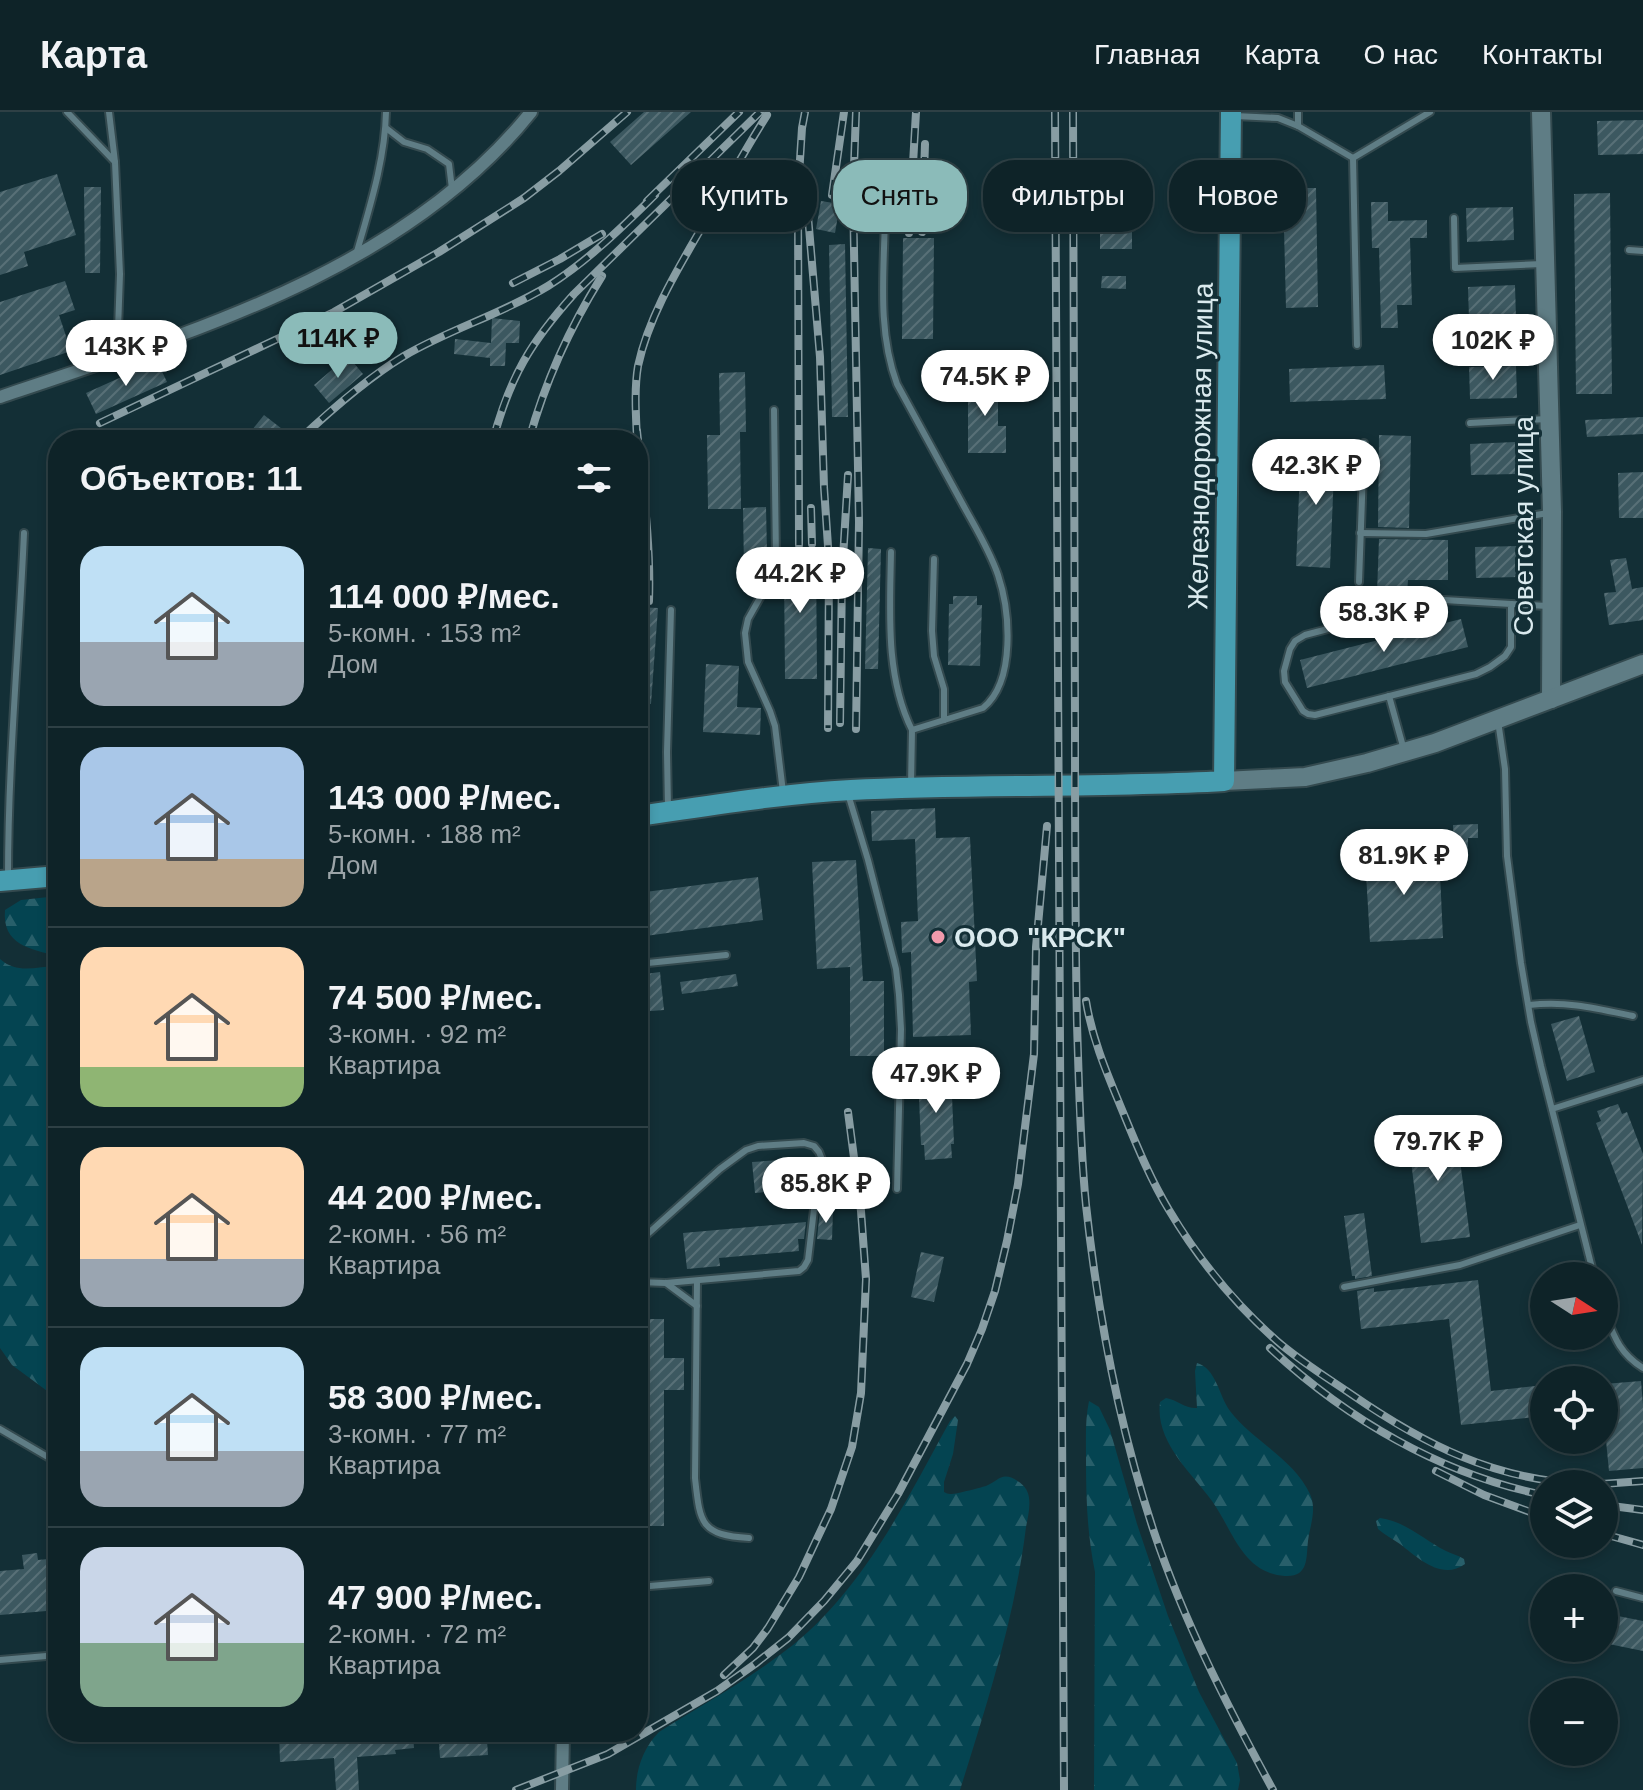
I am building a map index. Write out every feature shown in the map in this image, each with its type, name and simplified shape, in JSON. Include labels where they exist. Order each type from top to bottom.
[{"type":"main road","name":"Железнодорожная улица","points":[[1224,781],[1231,114]]},
{"type":"main road","points":[[648,814],[783,796],[847,791],[1224,781]]},
{"type":"main road","points":[[4,881],[48,877]]},
{"type":"street","points":[[0,397],[236,313],[317,276],[408,224],[495,151],[531,112]]},
{"type":"street","name":"Советская улица","points":[[1541,112],[1552,512],[1551,699]]},
{"type":"street","points":[[1224,781],[1330,773],[1435,743],[1643,664]]},
{"type":"street","points":[[562,1790],[563,1742]]},
{"type":"lane","points":[[67,112],[115,162]]},
{"type":"lane","points":[[109,112],[115,162],[120,274],[117,357]]},
{"type":"lane","points":[[356,255],[373,195],[386,128],[386,112]]},
{"type":"lane","points":[[1298,112],[1298,126]]},
{"type":"lane","points":[[1353,158],[1430,112]]},
{"type":"lane","points":[[1231,114],[1278,118],[1353,158]]},
{"type":"lane","points":[[386,128],[404,142],[427,149],[449,164],[452,189]]},
{"type":"lane","points":[[1353,158],[1357,345]]},
{"type":"lane","points":[[1454,218],[1455,268],[1545,264]]},
{"type":"lane","points":[[885,232],[883,319],[890,365],[897,384],[991,558],[1005,605],[1006,653],[1002,681],[992,701],[983,708],[912,730]]},
{"type":"lane","points":[[1629,250],[1643,251]]},
{"type":"lane","points":[[774,410],[776,559],[770,580],[748,619],[745,633],[748,662],[775,726],[783,796]]},
{"type":"lane","points":[[1470,423],[1550,418]]},
{"type":"lane","points":[[1359,582],[1364,443]]},
{"type":"lane","points":[[1360,533],[1426,534],[1552,512]]},
{"type":"lane","points":[[4,881],[24,533]]},
{"type":"lane","points":[[891,552],[890,614],[894,669],[904,713],[912,730],[911,788]]},
{"type":"lane","points":[[934,559],[932,631],[934,656],[944,689],[944,720]]},
{"type":"lane","points":[[1511,604],[1511,647],[1505,656],[1476,674],[1315,715],[1303,711],[1285,682],[1284,671],[1290,649],[1295,641],[1305,635],[1436,601],[1511,604],[1552,606]]},
{"type":"lane","points":[[669,811],[667,752],[671,610]]},
{"type":"lane","points":[[1389,696],[1404,752]]},
{"type":"lane","points":[[1498,719],[1505,769],[1507,856],[1521,963],[1541,1066],[1590,1262]]},
{"type":"lane","points":[[847,791],[896,969],[901,1029],[897,1189]]},
{"type":"lane","points":[[648,963],[726,955]]},
{"type":"lane","points":[[1529,1005],[1558,1002],[1579,1004],[1633,1016]]},
{"type":"lane","points":[[1552,1109],[1643,1080]]},
{"type":"lane","points":[[648,1234],[720,1169],[746,1150],[796,1142],[814,1146],[819,1152],[823,1162],[822,1183],[815,1201],[808,1260],[799,1271],[648,1282]]},
{"type":"lane","points":[[1344,1287],[1460,1265],[1580,1225]]},
{"type":"lane","points":[[697,1281],[695,1478],[698,1503],[704,1522],[716,1533],[749,1538]]},
{"type":"lane","points":[[666,1283],[697,1306]]},
{"type":"lane","points":[[1618,1345],[1627,1357],[1643,1368]]},
{"type":"lane","points":[[0,1429],[48,1457]]},
{"type":"lane","points":[[648,1586],[709,1581]]},
{"type":"lane","points":[[1618,1592],[1643,1598]]},
{"type":"lane","points":[[0,1660],[48,1656]]},
{"type":"green space","points":[[48,897],[48,953],[20,944],[8,931],[5,910],[21,900]]},
{"type":"green space","points":[[0,959],[14,967],[48,967],[48,1392],[12,1365],[0,1348]]},
{"type":"green space","points":[[1197,1363],[1209,1370],[1226,1405],[1239,1422],[1294,1470],[1310,1494],[1313,1506],[1306,1560],[1298,1573],[1285,1576],[1270,1573],[1249,1559],[1212,1501],[1169,1443],[1160,1417],[1160,1402],[1166,1398],[1197,1408]]},
{"type":"green space","points":[[1089,1401],[1099,1407],[1110,1430],[1168,1616],[1199,1692],[1237,1763],[1238,1790],[1094,1790],[1095,1572],[1086,1472]]},
{"type":"green space","points":[[955,1416],[958,1420],[944,1492],[968,1491],[1008,1477],[1026,1488],[1029,1504],[1007,1627],[960,1790],[636,1790],[642,1758],[659,1732],[777,1657],[819,1622],[842,1596],[882,1541]]},
{"type":"green space","points":[[1380,1518],[1406,1527],[1464,1559],[1465,1564],[1448,1570],[1431,1566],[1378,1529],[1376,1521]]},
{"type":"building","points":[[644,112],[691,112],[631,165],[610,142]]},
{"type":"building","points":[[1643,120],[1643,154],[1598,155],[1597,121]]},
{"type":"building","points":[[57,174],[76,235],[24,252],[28,266],[0,275],[0,192]]},
{"type":"building","points":[[84,187],[101,187],[100,273],[85,273]]},
{"type":"building","points":[[1306,188],[1316,188],[1318,307],[1286,308],[1284,232],[1306,232]]},
{"type":"building","points":[[1610,193],[1612,394],[1576,394],[1574,194]]},
{"type":"building","points":[[821,201],[833,203],[835,233],[817,229]]},
{"type":"building","points":[[1371,202],[1388,202],[1388,221],[1427,220],[1427,238],[1410,238],[1412,305],[1397,305],[1398,328],[1381,328],[1379,248],[1372,248]]},
{"type":"building","points":[[1513,207],[1514,240],[1467,242],[1466,208]]},
{"type":"building","points":[[1100,232],[1132,232],[1132,249],[1100,249]]},
{"type":"building","points":[[903,238],[934,238],[933,339],[902,339]]},
{"type":"building","points":[[845,244],[848,417],[832,417],[829,245]]},
{"type":"building","points":[[1102,276],[1126,276],[1126,289],[1101,288]]},
{"type":"building","points":[[65,281],[75,310],[59,315],[71,351],[0,375],[0,302]]},
{"type":"building","points":[[1515,285],[1516,319],[1469,320],[1468,287]]},
{"type":"building","points":[[492,318],[520,321],[519,343],[506,343],[505,366],[490,366],[490,358],[454,354],[455,339],[491,343]]},
{"type":"building","points":[[348,356],[363,374],[329,403],[314,385]]},
{"type":"building","points":[[157,361],[167,382],[96,414],[86,393]]},
{"type":"building","points":[[1384,365],[1386,399],[1290,402],[1289,369]]},
{"type":"building","points":[[1516,366],[1517,398],[1470,399],[1469,367]]},
{"type":"building","points":[[745,372],[746,432],[740,432],[741,509],[708,509],[707,435],[720,435],[719,373]]},
{"type":"building","points":[[968,379],[998,379],[998,426],[1006,426],[1006,453],[968,453]]},
{"type":"building","points":[[264,415],[283,430],[252,430]]},
{"type":"building","points":[[1643,417],[1643,434],[1587,437],[1585,420]]},
{"type":"building","points":[[1379,435],[1411,436],[1409,528],[1378,527]]},
{"type":"building","points":[[1515,442],[1516,474],[1471,475],[1470,444]]},
{"type":"building","points":[[1301,446],[1335,448],[1330,568],[1296,566]]},
{"type":"building","points":[[1643,472],[1643,518],[1619,518],[1618,473]]},
{"type":"building","points":[[766,507],[767,552],[770,552],[767,569],[744,569],[743,508]]},
{"type":"building","points":[[1379,539],[1448,540],[1448,580],[1408,580],[1407,594],[1377,593]]},
{"type":"building","points":[[1519,546],[1519,577],[1476,578],[1475,547]]},
{"type":"building","points":[[868,548],[881,549],[878,669],[865,669]]},
{"type":"building","points":[[782,552],[816,552],[817,679],[785,679],[784,569],[779,569]]},
{"type":"building","points":[[1626,558],[1632,589],[1643,587],[1643,620],[1609,625],[1604,593],[1616,592],[1610,560]]},
{"type":"building","points":[[953,596],[977,596],[977,605],[982,605],[980,666],[948,665],[949,604],[953,604]]},
{"type":"building","points":[[648,608],[658,608],[651,704],[648,704]]},
{"type":"building","points":[[1461,619],[1468,647],[1307,688],[1300,660]]},
{"type":"building","points":[[706,664],[739,666],[737,707],[761,708],[760,735],[703,732]]},
{"type":"building","points":[[935,808],[936,838],[970,837],[977,981],[969,982],[971,1035],[913,1037],[911,952],[902,953],[901,922],[918,921],[915,839],[872,841],[871,811]]},
{"type":"building","points":[[1478,824],[1478,838],[1468,838],[1468,850],[1454,850],[1453,825]]},
{"type":"building","points":[[1439,853],[1443,938],[1370,942],[1365,856]]},
{"type":"building","points":[[856,860],[863,981],[884,981],[884,1056],[850,1056],[850,967],[817,969],[812,862]]},
{"type":"building","points":[[758,877],[763,920],[648,936],[648,892]]},
{"type":"building","points":[[660,972],[664,1010],[648,1011],[648,974]]},
{"type":"building","points":[[736,974],[738,986],[682,994],[680,982]]},
{"type":"building","points":[[1579,1016],[1595,1072],[1567,1081],[1551,1024]]},
{"type":"building","points":[[951,1072],[952,1158],[925,1160],[924,1145],[921,1145],[918,1074]]},
{"type":"building","points":[[1618,1104],[1622,1114],[1627,1112],[1643,1154],[1642,1245],[1596,1123],[1601,1121],[1597,1111]]},
{"type":"building","points":[[1455,1122],[1470,1237],[1421,1243],[1407,1128]]},
{"type":"building","points":[[807,1158],[810,1188],[755,1193],[752,1162]]},
{"type":"building","points":[[820,1210],[833,1210],[832,1240],[817,1239]]},
{"type":"building","points":[[1364,1213],[1372,1276],[1355,1279],[1352,1276],[1344,1216]]},
{"type":"building","points":[[806,1222],[804,1239],[798,1239],[799,1251],[719,1258],[720,1266],[687,1269],[683,1233]]},
{"type":"building","points":[[921,1252],[944,1257],[934,1302],[911,1297]]},
{"type":"building","points":[[1478,1280],[1491,1391],[1530,1387],[1530,1418],[1461,1425],[1449,1319],[1361,1329],[1357,1291],[1374,1288],[1374,1292]]},
{"type":"building","points":[[648,1319],[664,1319],[664,1358],[684,1358],[684,1390],[664,1390],[664,1526],[648,1526]]},
{"type":"building","points":[[1641,1381],[1643,1468],[1609,1470],[1607,1454],[1618,1454],[1618,1383]]},
{"type":"building","points":[[37,1553],[38,1560],[48,1559],[48,1611],[0,1615],[0,1571],[24,1569],[22,1555]]},
{"type":"building","points":[[1618,1616],[1643,1621],[1643,1651],[1618,1646]]},
{"type":"building","points":[[279,1742],[414,1742],[414,1748],[395,1750],[396,1754],[357,1757],[359,1790],[336,1790],[334,1758],[280,1762]]},
{"type":"building","points":[[487,1742],[488,1755],[440,1758],[439,1744]]},
{"type":"railway","points":[[100,423],[334,312],[439,252],[524,198],[627,112]]},
{"type":"railway","points":[[647,201],[739,112]]},
{"type":"railway","points":[[496,430],[523,362],[559,312],[760,112]]},
{"type":"railway","points":[[799,545],[798,191],[805,112]]},
{"type":"railway","points":[[832,195],[844,112]]},
{"type":"railway","points":[[856,112],[853,194],[859,522],[856,729]]},
{"type":"railway","points":[[909,233],[916,112]]},
{"type":"railway","points":[[1055,112],[1064,1790]]},
{"type":"railway","points":[[1073,112],[1076,986],[1081,1137],[1091,1247],[1120,1411],[1154,1532],[1208,1664],[1273,1790]]},
{"type":"railway","points":[[637,430],[638,366],[649,328],[675,274],[767,115]]},
{"type":"railway","points":[[924,160],[925,144]]},
{"type":"railway","points":[[310,430],[349,395],[404,356],[513,305],[563,276],[604,244],[655,195]]},
{"type":"railway","points":[[809,232],[820,357],[829,561],[828,728]]},
{"type":"railway","points":[[513,283],[602,234]]},
{"type":"railway","points":[[532,430],[560,355],[602,276]]},
{"type":"railway","points":[[840,723],[842,575],[848,475]]},
{"type":"railway","points":[[811,508],[812,544]]},
{"type":"railway","points":[[648,537],[649,601]]},
{"type":"railway","points":[[648,1731],[717,1691],[755,1664],[788,1638],[824,1601],[857,1561],[898,1494],[967,1364],[995,1291],[1018,1184],[1034,1054],[1036,947],[1047,826]]},
{"type":"railway","points":[[1086,1001],[1105,1067],[1143,1159],[1180,1228],[1232,1296],[1286,1348],[1406,1429],[1462,1457],[1530,1477]]},
{"type":"railway","points":[[724,1675],[753,1648],[799,1577],[831,1509],[852,1447],[861,1393],[866,1279],[848,1112]]},
{"type":"railway","points":[[1270,1348],[1331,1398],[1397,1440],[1468,1473],[1530,1492]]},
{"type":"railway","points":[[1436,1471],[1484,1495],[1530,1512]]},
{"type":"railway","points":[[1618,1483],[1643,1481]]},
{"type":"railway","points":[[1618,1507],[1643,1510]]},
{"type":"railway","points":[[1618,1538],[1643,1545]]},
{"type":"railway","points":[[516,1790],[608,1754],[629,1742]]},
{"type":"place","name":"ООО \"КРСК\"","points":[[938,937]]}]
